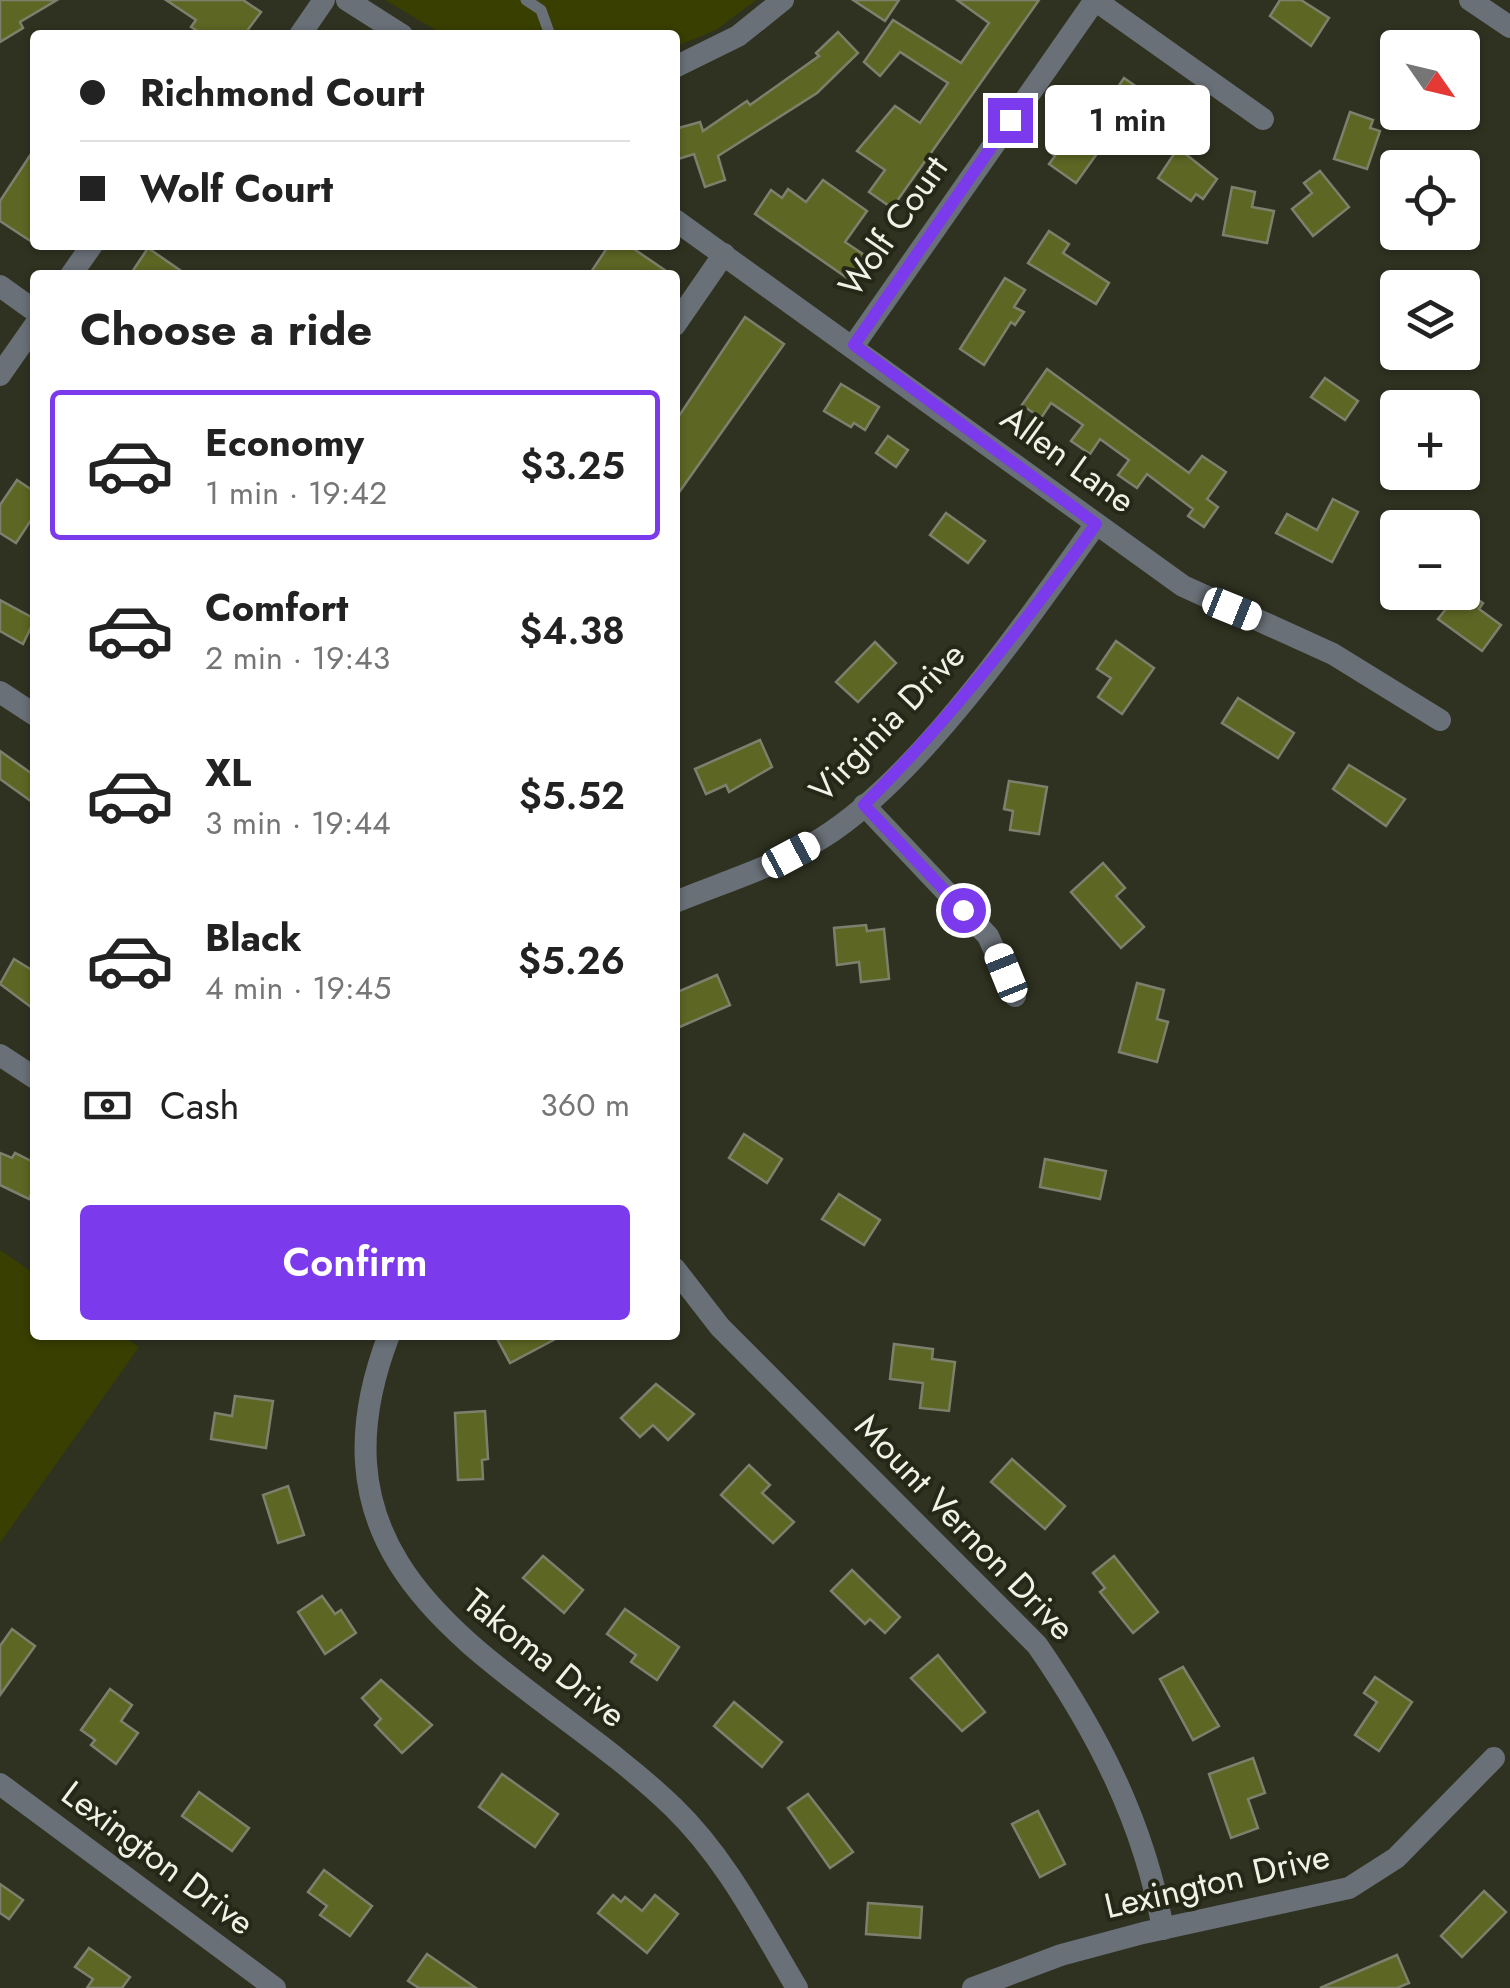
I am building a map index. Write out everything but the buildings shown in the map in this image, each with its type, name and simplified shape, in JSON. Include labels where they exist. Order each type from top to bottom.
[{"type":"street","points":[[303,30],[324,0]]},
{"type":"street","points":[[347,0],[394,30]]},
{"type":"street","points":[[680,65],[738,36],[782,0]]},
{"type":"street","points":[[1095,0],[1263,119]]},
{"type":"street","name":"Wolf Court","points":[[854,345],[1095,0]]},
{"type":"street","points":[[1470,0],[1510,27]]},
{"type":"street","name":"Allen Lane","points":[[680,223],[1194,593],[1333,654],[1440,720]]},
{"type":"street","points":[[680,317],[724,254]]},
{"type":"street","points":[[0,286],[30,307]]},
{"type":"street","points":[[0,375],[30,333]]},
{"type":"street","name":"Virginia Drive","points":[[680,900],[791,855],[821,839],[864,805],[996,660],[1096,524]]},
{"type":"street","points":[[0,692],[30,712]]},
{"type":"street","points":[[864,805],[988,936],[1015,996]]},
{"type":"street","points":[[0,1056],[30,1075]]},
{"type":"street","name":"Mount Vernon Drive","points":[[680,1276],[720,1327],[1037,1646],[1084,1715],[1120,1787],[1141,1841],[1164,1929]]},
{"type":"street","name":"Takoma Drive","points":[[387,1340],[369,1400],[368,1462],[380,1522],[407,1578],[436,1616],[475,1652],[640,1776],[675,1808],[719,1861],[797,1988]]},
{"type":"street","name":"Lexington Drive","points":[[974,1988],[1061,1956],[1164,1929],[1296,1902],[1374,1875],[1411,1844],[1472,1776],[1494,1758]]},
{"type":"street","name":"Lexington Drive","points":[[0,1784],[275,1988]]},
{"type":"lane","points":[[526,0],[541,10],[548,30]]},
{"type":"green space","points":[[385,0],[756,0],[716,30],[680,45],[680,30],[436,30]]},
{"type":"green space","points":[[0,1250],[30,1271],[30,1340],[129,1340],[139,1347],[0,1543]]},
{"type":"route","points":[[963,910],[864,805],[996,660],[1096,524],[854,345],[1010,120]]}]
